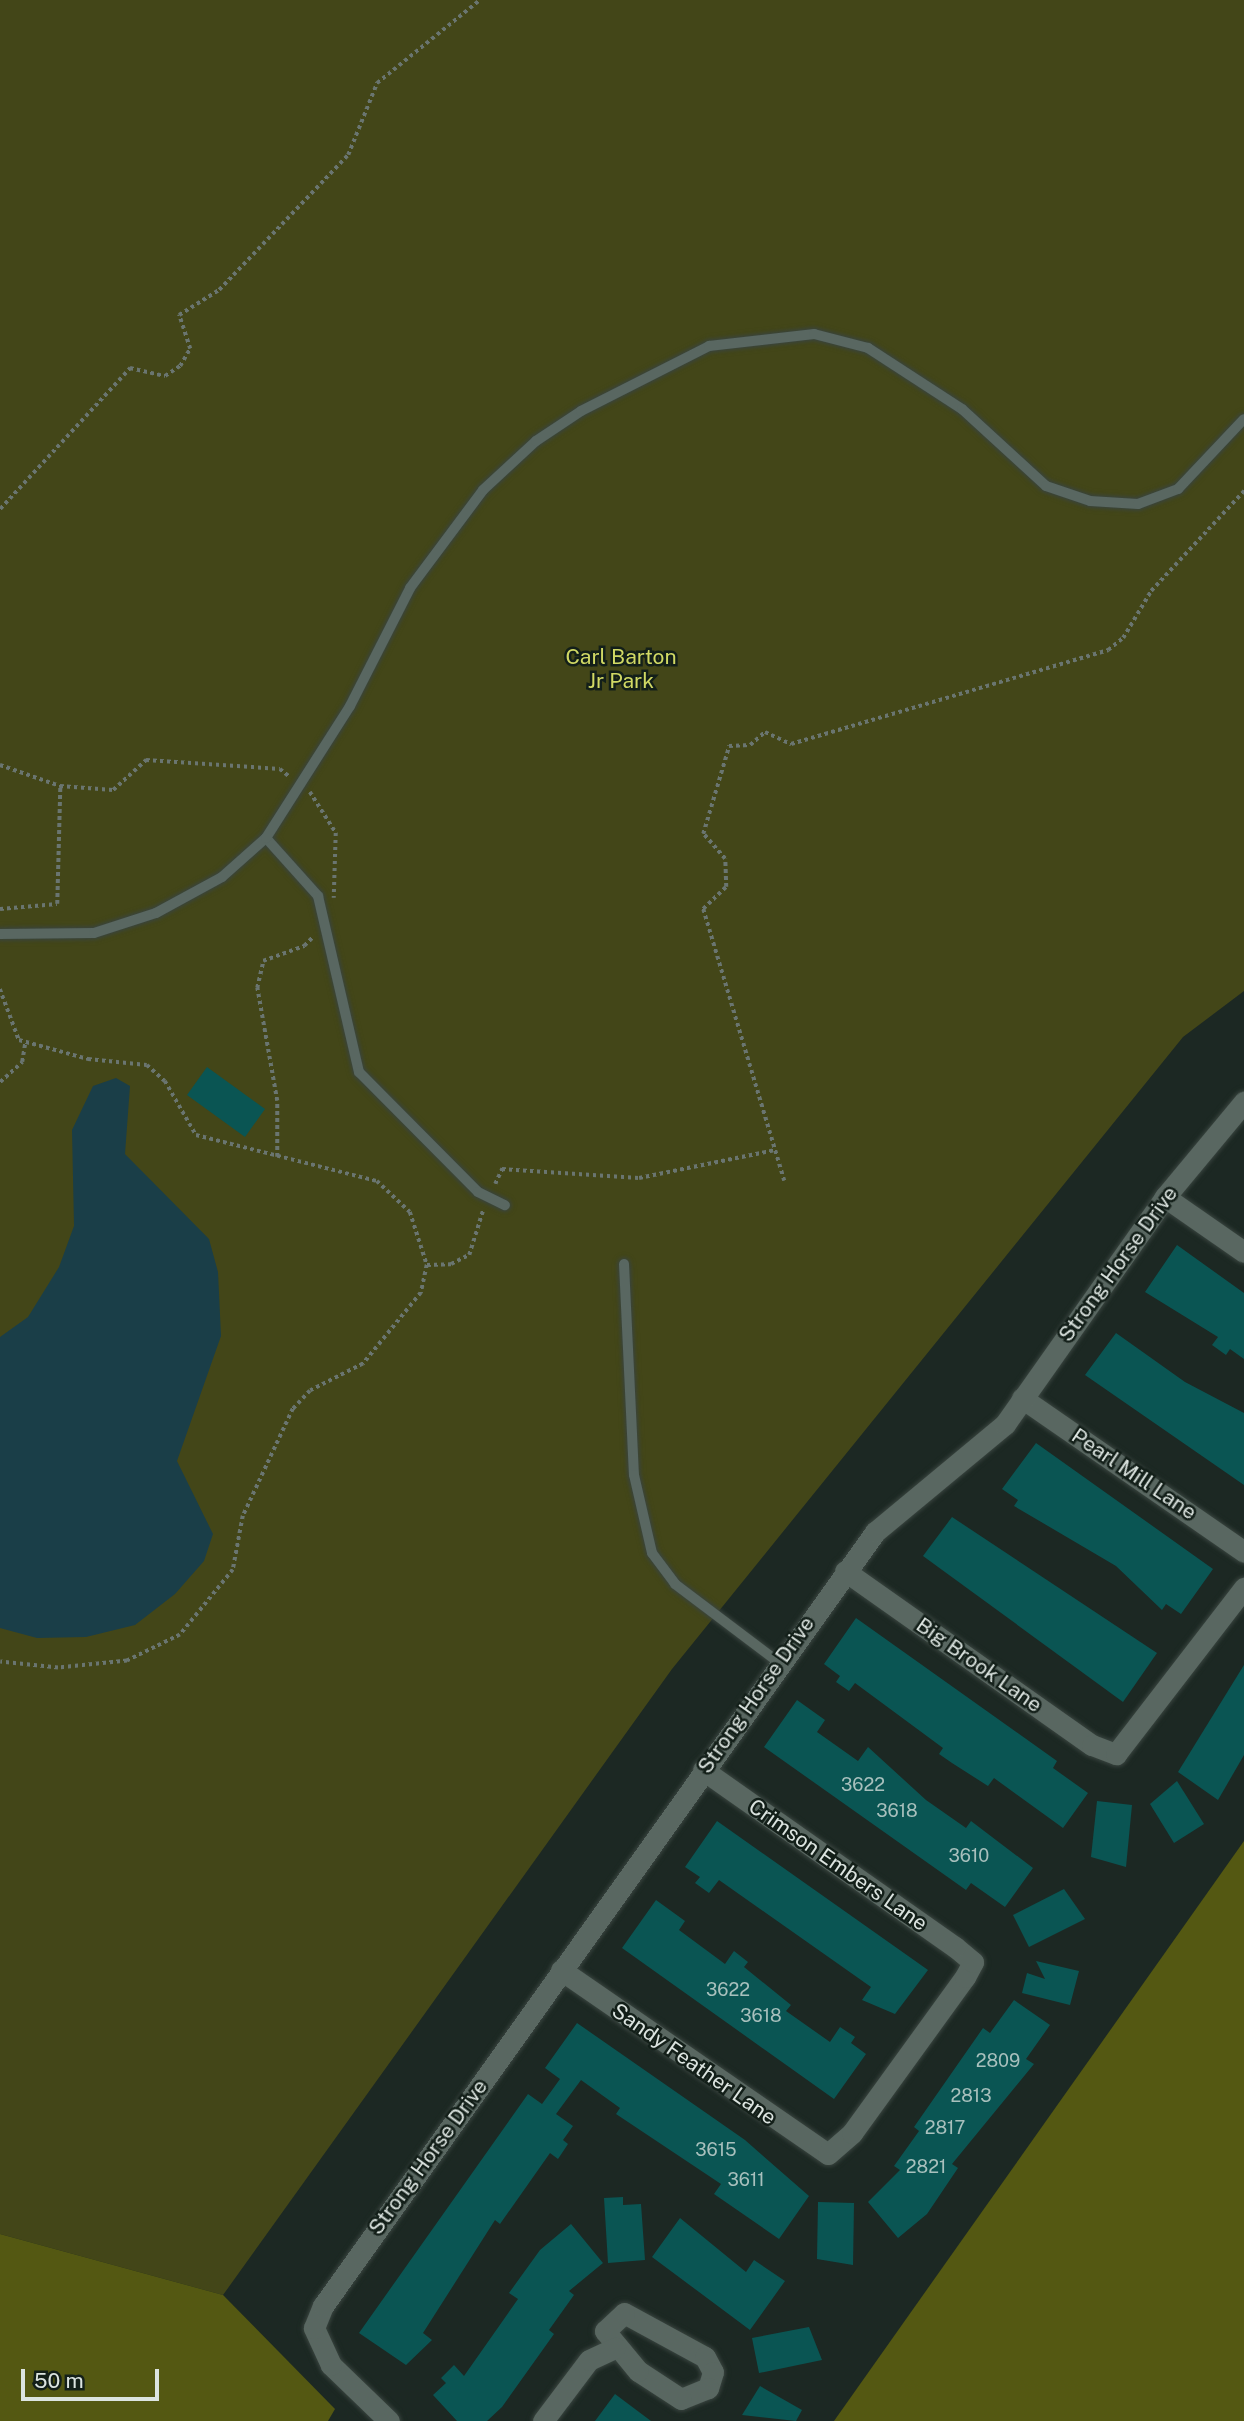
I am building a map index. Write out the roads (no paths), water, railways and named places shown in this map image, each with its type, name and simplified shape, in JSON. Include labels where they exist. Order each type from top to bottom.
[{"type":"street","name":"Strong Horse Drive","points":[[389,2421],[331,2365],[314,2328],[349,2268],[845,1571],[891,1516],[1005,1424],[1165,1197],[1244,1102]]},
{"type":"street","points":[[1165,1197],[1244,1252]]},
{"type":"street","name":"Pearl Mill Lane","points":[[1022,1398],[1244,1552]]},
{"type":"street","name":"Big Brook Lane","points":[[845,1571],[1092,1745],[1116,1754],[1244,1588]]},
{"type":"street","name":"Crimson Embers Lane","points":[[703,1770],[973,1962],[852,2133],[828,2154]]},
{"type":"street","name":"Sandy Feather Lane","points":[[561,1970],[828,2154]]},
{"type":"street","points":[[624,2312],[692,2346],[713,2372],[698,2396],[681,2399],[615,2348],[605,2331],[624,2312]]},
{"type":"street","points":[[543,2421],[589,2360],[615,2348]]},
{"type":"lane","points":[[0,934],[94,933],[156,913],[222,877],[266,838],[350,706],[410,589],[483,490],[536,441],[581,411],[709,346],[814,334],[868,348],[962,408],[1046,486],[1090,501],[1138,504],[1178,489],[1244,419]]},
{"type":"lane","points":[[266,838],[318,897],[359,1072],[406,1124],[488,1196],[505,1205]]},
{"type":"lane","points":[[624,1264],[634,1475],[652,1553],[675,1584],[778,1662]]},
{"type":"water","points":[[116,1078],[130,1086],[125,1154],[209,1239],[218,1272],[221,1336],[177,1461],[213,1534],[204,1561],[175,1594],[135,1625],[86,1637],[37,1638],[0,1628],[0,1337],[28,1317],[59,1267],[74,1226],[72,1130],[93,1086]]},
{"type":"park label","name":"Carl Barton Jr Park","points":[[621,669]]}]
